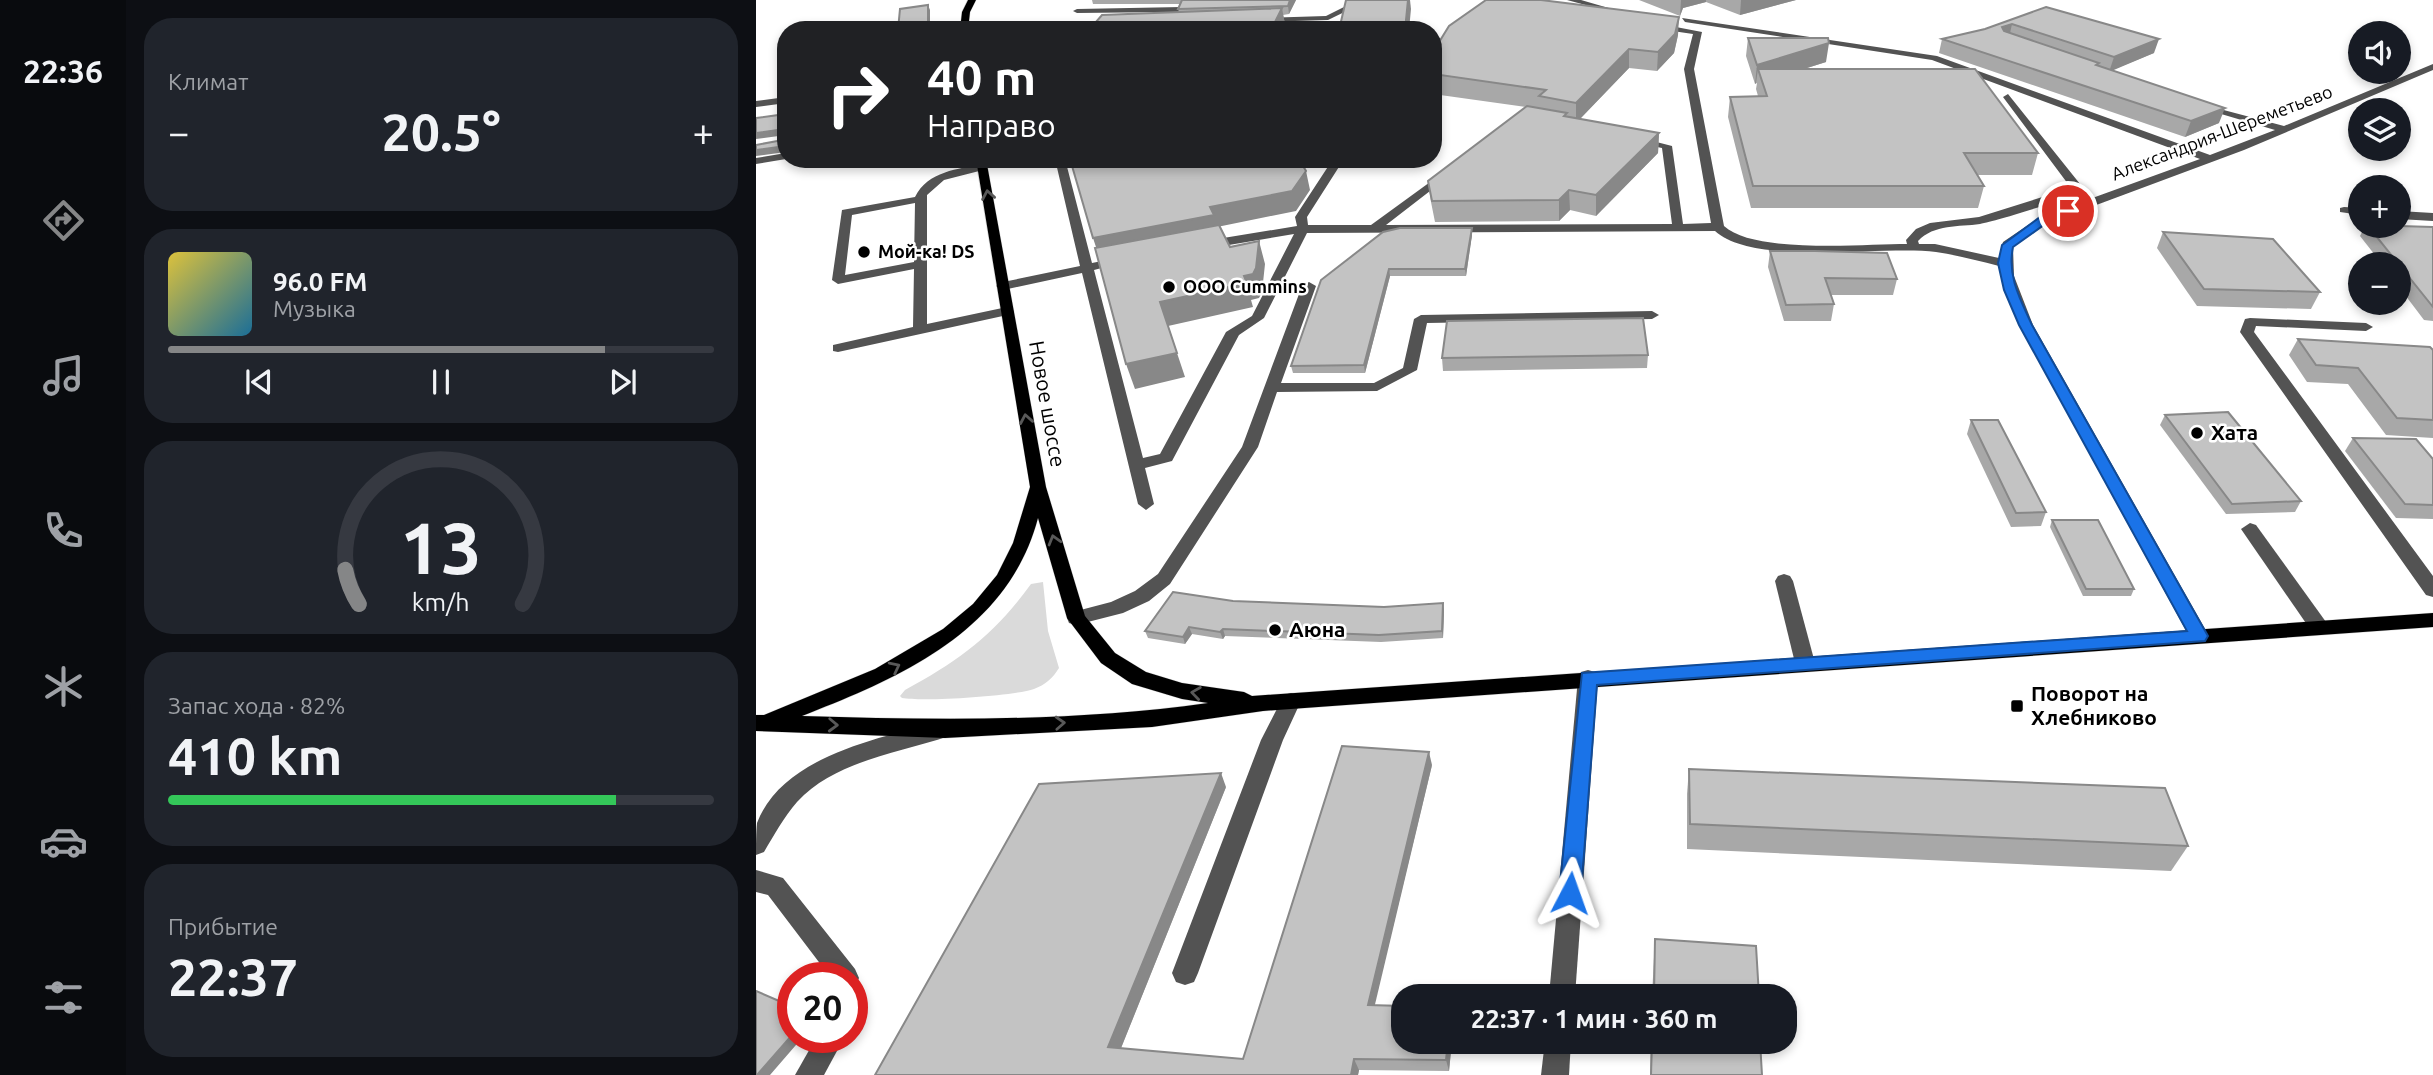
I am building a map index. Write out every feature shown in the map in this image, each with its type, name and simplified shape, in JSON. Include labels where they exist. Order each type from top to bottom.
[{"type":"main road","points":[[965,21],[972,0]]},
{"type":"main road","name":"Новое шоссе","points":[[760,722],[885,672],[946,639],[981,607],[1002,580],[1021,544],[1038,486],[983,168]]},
{"type":"main road","points":[[1038,486],[1076,618],[1108,658],[1139,678],[1182,691],[1263,703]]},
{"type":"main road","points":[[760,722],[945,729],[1153,719],[1263,703],[2433,620]]},
{"type":"street","points":[[1069,21],[1087,0]]},
{"type":"street","points":[[1248,20],[1328,18],[1364,0],[1377,0]]},
{"type":"street","points":[[1564,0],[1619,16],[1580,15]]},
{"type":"street","points":[[1077,11],[1179,9],[1171,21]]},
{"type":"street","points":[[2199,636],[2025,325],[2010,290],[2004,263],[1961,251],[1914,248],[1784,248],[1730,238],[1718,227],[1689,69],[1698,32],[1645,20],[1934,58],[2210,159]]},
{"type":"street","name":"Александрия-Шереметьево","points":[[2004,263],[2007,245],[2044,220],[2284,130],[2433,67]]},
{"type":"street","points":[[1914,248],[1912,240],[1920,232],[1934,226],[1981,220],[2078,188],[2008,97]]},
{"type":"street","points":[[756,104],[777,101]]},
{"type":"street","points":[[2188,103],[2225,110],[2284,130]]},
{"type":"street","points":[[1626,138],[1667,146],[1678,227]]},
{"type":"street","points":[[756,161],[777,158]]},
{"type":"street","points":[[1375,228],[1463,161]]},
{"type":"street","points":[[920,330],[921,200],[926,187],[936,179],[966,168]]},
{"type":"street","points":[[1062,168],[1146,504]]},
{"type":"street","points":[[1136,465],[1166,457],[1233,332],[1257,318],[1303,229],[1301,217],[1333,168]]},
{"type":"street","points":[[921,200],[846,212],[838,279],[921,264]]},
{"type":"street","points":[[2344,211],[2348,211]]},
{"type":"street","points":[[2411,216],[2433,217]]},
{"type":"street","points":[[1194,247],[1303,229],[1718,227]]},
{"type":"street","points":[[1003,286],[1140,258]]},
{"type":"street","points":[[1076,618],[1116,608],[1142,596],[1164,579],[1250,447],[1309,286]]},
{"type":"street","points":[[838,348],[1007,311]]},
{"type":"street","points":[[1272,388],[1377,387],[1410,370],[1420,318],[1652,315]]},
{"type":"street","points":[[2366,327],[2250,322],[2247,332],[2433,590]]},
{"type":"street","points":[[2250,529],[2319,627]]},
{"type":"street","points":[[1784,580],[1805,663]]},
{"type":"street","points":[[1563,984],[1588,678]]},
{"type":"street","points":[[1185,974],[1272,740],[1291,701]]},
{"type":"street","points":[[756,845],[782,804],[799,786],[839,762],[945,729]]},
{"type":"street","points":[[756,881],[775,886],[834,962]]},
{"type":"street","points":[[809,1075],[822,1053]]},
{"type":"street","points":[[1555,1075],[1557,1054]]},
{"type":"shaded area","points":[[1043,582],[1048,631],[1059,668],[1048,681],[1023,692],[989,696],[913,699],[900,696],[905,690],[975,645],[1003,618],[1031,584]]},
{"type":"building","points":[[1182,0],[1290,0],[1288,6],[1178,9]]},
{"type":"building","points":[[1346,0],[1408,0],[1406,21],[1341,21]]},
{"type":"building","points":[[1486,0],[1541,0],[1679,17],[1675,34],[1658,52],[1629,49],[1576,103],[1539,96],[1546,90],[1442,75],[1442,37],[1449,26]]},
{"type":"building","points":[[928,5],[928,21],[899,21],[900,9]]},
{"type":"building","points":[[2046,7],[2159,39],[2114,57],[2012,24],[2002,27],[2004,31],[2225,108],[2191,121],[1942,39],[1985,29]]},
{"type":"building","points":[[1282,8],[1276,21],[1097,21],[1102,15]]},
{"type":"building","points":[[1748,38],[1828,38],[1829,43],[1757,65]]},
{"type":"building","points":[[1758,69],[1975,69],[2038,153],[1964,153],[1984,186],[1753,186],[1730,97],[1767,96]]},
{"type":"building","points":[[1527,106],[1567,113],[1564,116],[1659,133],[1596,195],[1569,190],[1559,200],[1432,201],[1428,181]]},
{"type":"building","points":[[777,115],[777,130],[756,133],[756,118]]},
{"type":"building","points":[[777,141],[777,147],[756,150],[756,145]]},
{"type":"building","points":[[1073,168],[1304,168],[1306,171],[1292,191],[1210,207],[1214,215],[1093,238]]},
{"type":"building","points":[[1219,225],[1230,247],[1259,241],[1256,268],[1253,274],[1244,276],[1247,283],[1160,302],[1177,353],[1126,364],[1095,248]]},
{"type":"building","points":[[2411,227],[2433,227],[2433,307],[2411,280],[2411,252],[2389,252],[2378,238],[2411,238]]},
{"type":"building","points":[[1400,228],[1472,228],[1465,269],[1389,269],[1364,365],[1291,366],[1321,280],[1383,232]]},
{"type":"building","points":[[2163,232],[2273,239],[2320,292],[2204,289]]},
{"type":"building","points":[[1770,251],[1887,253],[1897,279],[1825,278],[1834,304],[1786,305]]},
{"type":"building","points":[[1643,318],[1648,355],[1442,358],[1447,321]]},
{"type":"building","points":[[2298,339],[2430,347],[2433,350],[2433,420],[2397,418],[2358,368],[2316,365]]},
{"type":"building","points":[[2228,412],[2301,501],[2232,504],[2165,415]]},
{"type":"building","points":[[1971,420],[1998,420],[2046,512],[2016,513]]},
{"type":"building","points":[[2353,438],[2416,439],[2433,459],[2433,505],[2405,504]]},
{"type":"building","points":[[2052,520],[2098,520],[2134,589],[2086,589]]},
{"type":"building","points":[[1173,592],[1233,601],[1384,607],[1443,603],[1442,631],[1379,635],[1223,629],[1220,632],[1189,627],[1183,637],[1145,631]]},
{"type":"building","points":[[1342,746],[1429,752],[1368,1005],[1391,1006],[1391,1054],[1447,1054],[1446,1060],[1354,1059],[1351,1075],[875,1075],[1039,784],[1221,773],[1108,1047],[1243,1059]]},
{"type":"building","points":[[1689,769],[2165,788],[2188,846],[1690,824]]},
{"type":"building","points":[[1655,939],[1756,946],[1758,984],[1654,984]]},
{"type":"building","points":[[756,991],[777,1000],[777,1052],[756,1075]]},
{"type":"building","points":[[1652,1054],[1761,1054],[1762,1075],[1651,1075]]},
{"type":"place","name":"Мой-ка! DS","points":[[864,252]]},
{"type":"place","name":"OOO Cummins","points":[[1169,287]]},
{"type":"place","name":"Хата","points":[[2197,433]]},
{"type":"place","name":"Аюна","points":[[1275,630]]},
{"type":"place","name":"Поворот на Хлебниково","points":[[2017,706]]},
{"type":"route","points":[[1570,893],[1588,678],[2199,636],[2025,325],[2010,290],[2004,263],[2007,245],[2024,231],[2068,211]]}]
